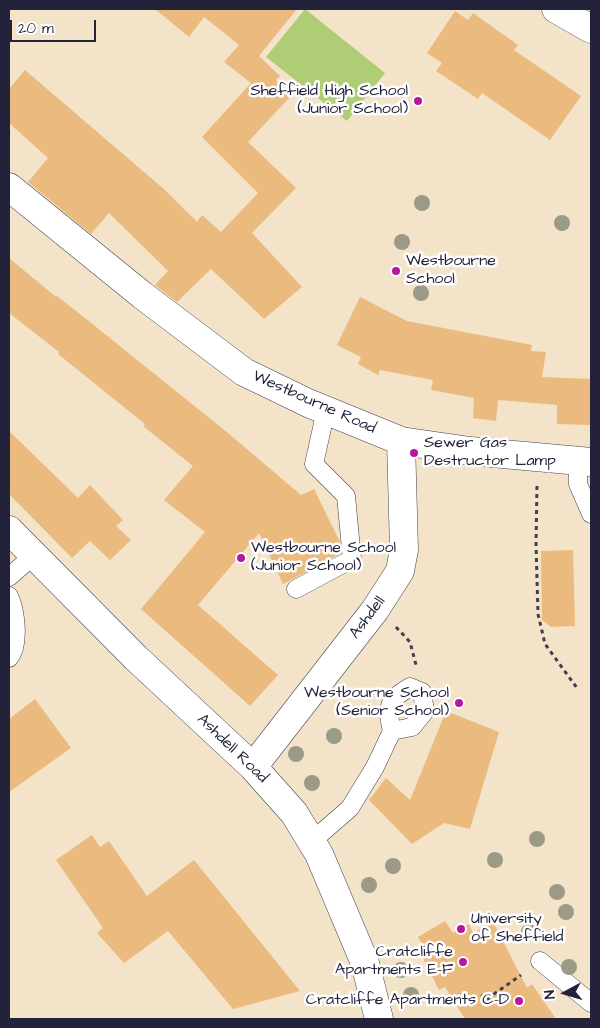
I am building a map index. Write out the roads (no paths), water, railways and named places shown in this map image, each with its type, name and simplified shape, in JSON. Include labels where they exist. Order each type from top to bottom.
[{"type":"street","points":[[556,9],[591,29]]},
{"type":"street","name":"Westbourne Road","points":[[9,186],[142,295],[244,372],[308,403],[401,441],[585,462]]},
{"type":"street","name":"Ashdell","points":[[253,767],[375,610],[400,571],[404,550],[401,441]]},
{"type":"street","name":"Ashdell Road","points":[[9,530],[136,658],[253,767],[294,813],[319,854],[365,963],[379,1019]]},
{"type":"lane","points":[[296,589],[352,559],[346,496],[314,464],[326,410]]},
{"type":"lane","points":[[585,462],[578,484],[591,514]]},
{"type":"lane","points":[[9,576],[34,555]]},
{"type":"lane","points":[[9,596],[12,602],[16,628],[12,654],[9,658]]},
{"type":"lane","points":[[311,842],[350,808],[375,767],[392,731],[388,714],[394,697],[410,687],[422,692],[425,711],[412,727],[392,731]]},
{"type":"lane","points":[[540,961],[591,1004]]},
{"type":"place","name":"Sheffield High School (Junior School)","points":[[418,101]]},
{"type":"place","name":"Westbourne School","points":[[396,271]]},
{"type":"place","name":"Sewer Gas Destructor Lamp","points":[[414,453]]},
{"type":"place","name":"Westbourne School (Junior School)","points":[[241,558]]},
{"type":"place","name":"Westbourne School (Senior School)","points":[[459,703]]},
{"type":"place","name":"University of Sheffield","points":[[461,929]]},
{"type":"place","name":"Cratcliffe Apartments E-F","points":[[463,962]]},
{"type":"place","name":"Cratcliffe Apartments C-D","points":[[519,1001]]}]
